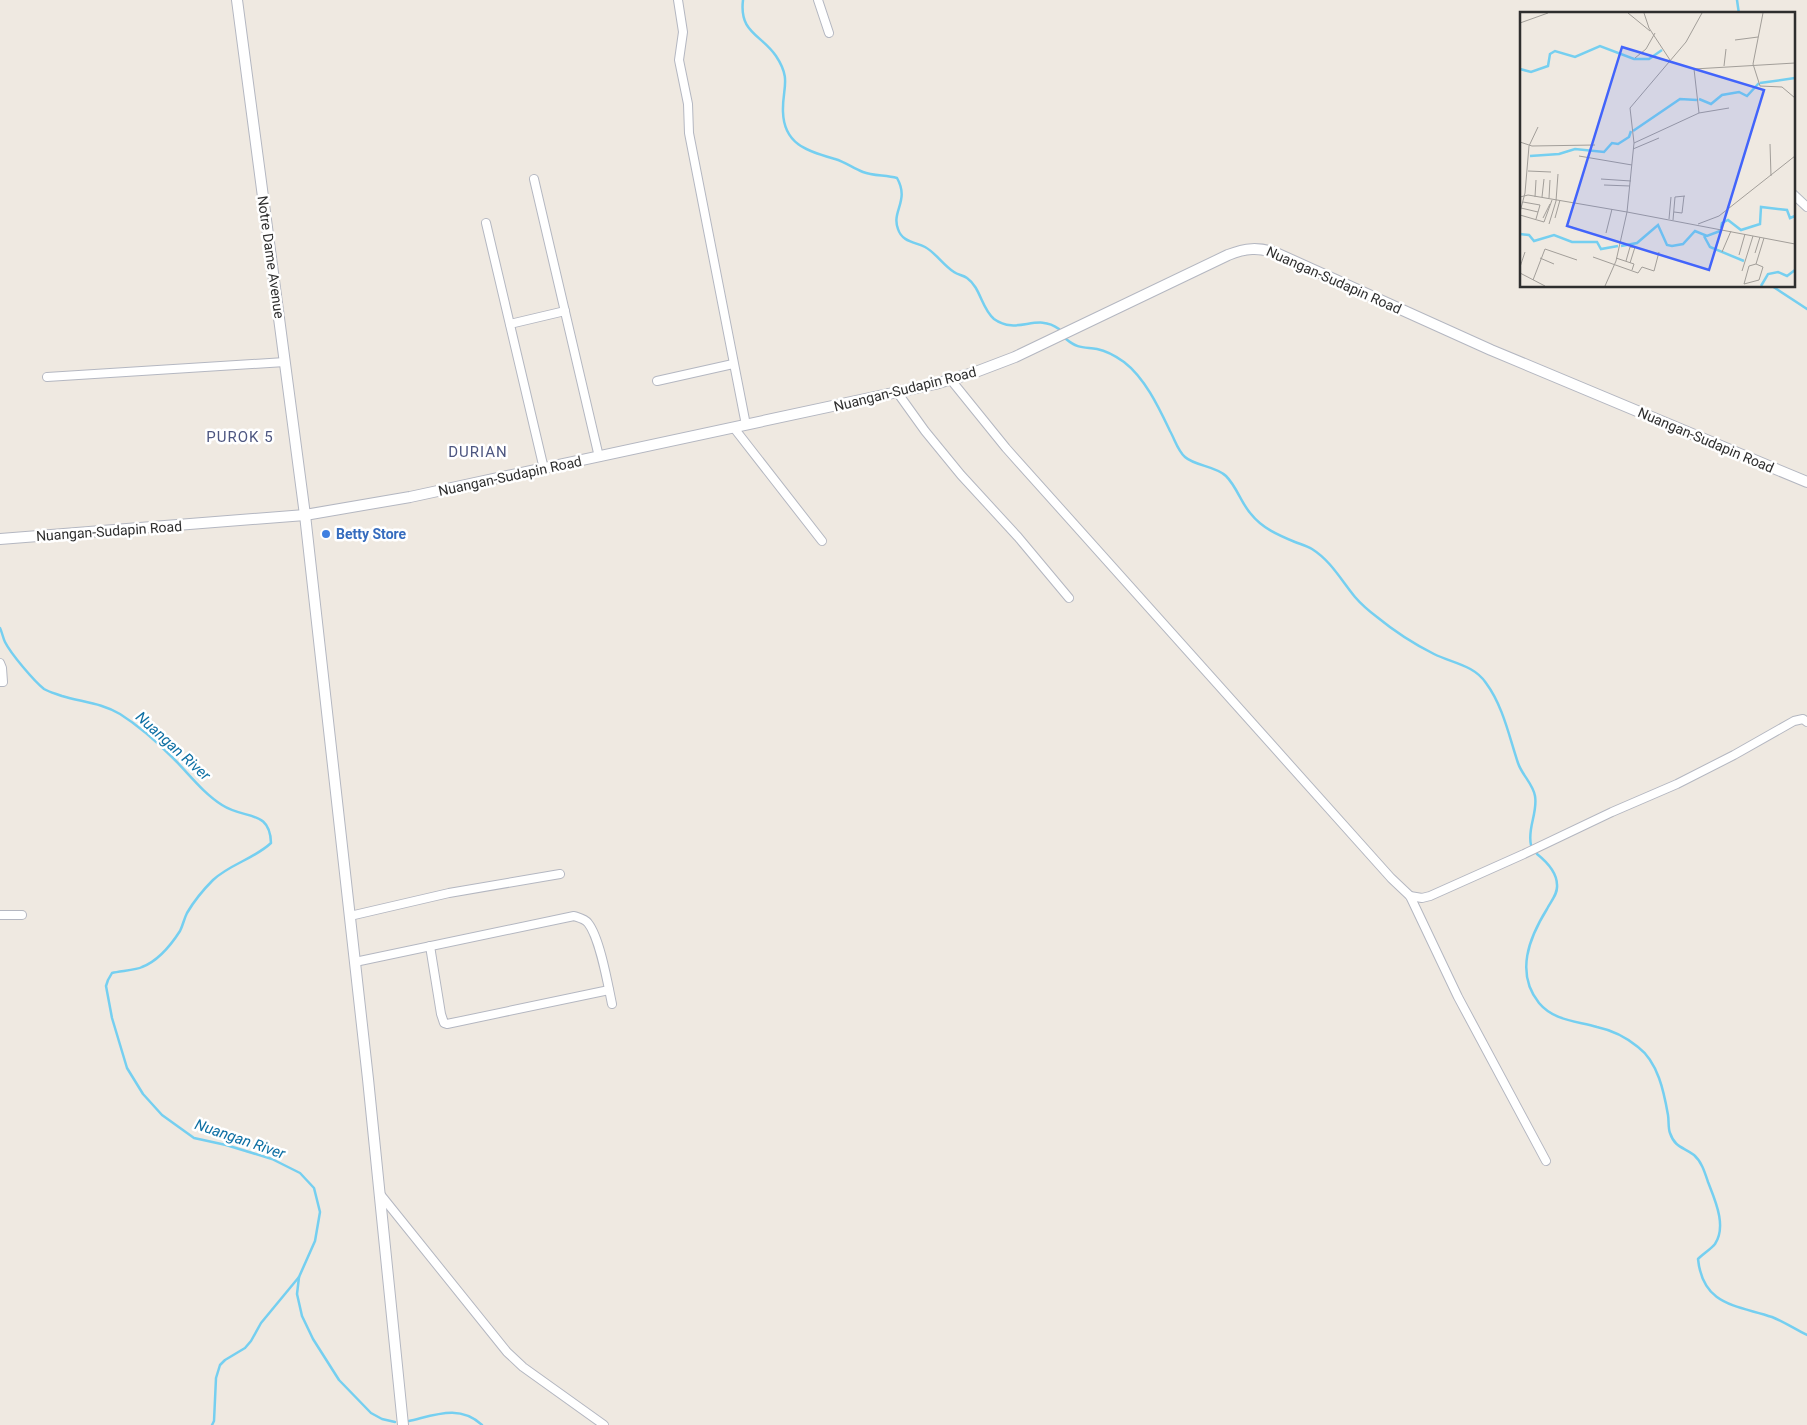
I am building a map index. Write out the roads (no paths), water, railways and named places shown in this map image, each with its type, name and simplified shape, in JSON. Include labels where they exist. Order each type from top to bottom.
[{"type":"street","name":"Notre Dame Avenue","points":[[237,0],[305,515],[368,1079],[403,1425]]},
{"type":"street","points":[[678,0],[683,32],[679,60],[688,104],[689,133],[746,425]]},
{"type":"street","points":[[818,0],[829,33]]},
{"type":"street","points":[[534,178],[599,457]]},
{"type":"street","points":[[1794,195],[1807,207]]},
{"type":"street","points":[[486,223],[544,469]]},
{"type":"street","name":"Nuangan-Sudapin Road","points":[[0,539],[305,515],[410,497],[544,469],[951,380],[1015,357],[1228,255],[1250,248],[1262,248],[1276,253],[1435,326],[1807,482]]},
{"type":"street","points":[[510,324],[565,311]]},
{"type":"street","points":[[47,377],[285,362]]},
{"type":"street","points":[[657,381],[733,364]]},
{"type":"street","points":[[951,380],[1006,448],[1391,878],[1410,896],[1458,998],[1546,1161]]},
{"type":"street","points":[[897,392],[925,431],[961,475],[1018,537],[1069,598]]},
{"type":"street","points":[[734,428],[822,541]]},
{"type":"street","points":[[0,663],[3,682],[0,682]]},
{"type":"street","points":[[1410,896],[1422,898],[1430,896],[1605,815],[1677,784],[1794,721],[1803,719],[1807,722]]},
{"type":"street","points":[[350,916],[449,894],[560,874]]},
{"type":"street","points":[[0,915],[22,915]]},
{"type":"street","points":[[355,962],[574,916],[588,923],[595,934],[612,1004]]},
{"type":"street","points":[[430,946],[440,1014],[444,1023],[447,1024],[609,990]]},
{"type":"street","points":[[378,1192],[507,1352],[523,1367],[604,1425]]},
{"type":"waterway","points":[[743,0],[744,20],[752,32],[776,56],[784,72],[784,123],[793,139],[807,149],[839,160],[863,172],[897,178],[902,193],[896,223],[902,237],[925,247],[950,269],[972,282],[986,309],[994,319],[1003,324],[1011,325],[1051,324],[1059,329]]},
{"type":"waterway","points":[[1737,0],[1739,12]]},
{"type":"waterway","points":[[1775,288],[1807,309]]},
{"type":"waterway","points":[[1066,339],[1077,346],[1108,353],[1132,369],[1151,394],[1178,449],[1189,460],[1217,470],[1226,476],[1255,519],[1277,534],[1310,548],[1319,554],[1355,597],[1397,632],[1427,650],[1469,668],[1481,677],[1497,701],[1518,763],[1534,792],[1536,802],[1530,833],[1531,845]]},
{"type":"waterway","name":"Nuangan River","points":[[0,628],[5,642],[12,653],[44,689],[62,696],[106,707],[120,714],[154,740],[215,800],[231,810],[261,820],[270,832],[271,843],[220,874],[203,891],[187,913],[180,931],[173,942],[164,952],[140,968],[112,973],[106,986],[112,1018],[127,1068],[143,1094],[162,1115],[194,1138],[226,1145],[272,1159],[300,1173],[314,1188],[320,1212],[315,1241],[299,1277],[297,1294],[302,1316],[313,1339],[339,1380],[371,1413],[382,1419],[395,1422]]},
{"type":"waterway","points":[[1537,854],[1548,864],[1553,872],[1557,880],[1557,888],[1535,932],[1527,956],[1526,968],[1532,992],[1545,1009],[1559,1017],[1613,1032],[1629,1040],[1645,1053],[1651,1061],[1662,1087],[1668,1115],[1669,1131],[1672,1138],[1674,1142],[1694,1155],[1699,1161],[1719,1213],[1720,1229],[1715,1244],[1698,1259],[1701,1274],[1707,1286],[1714,1295],[1723,1301],[1772,1317],[1807,1335]]},
{"type":"waterway","points":[[212,1425],[214,1421],[216,1378],[220,1365],[245,1348],[261,1323],[299,1277]]},
{"type":"waterway","name":"Nuangan River","points":[[409,1421],[438,1414],[456,1413],[474,1419],[482,1425]]},
{"type":"place","name":"Betty Store","points":[[326,534]]},
{"type":"district","name":"PUROK 5","points":[[240,437]]},
{"type":"district","name":"DURIAN","points":[[478,452]]}]
